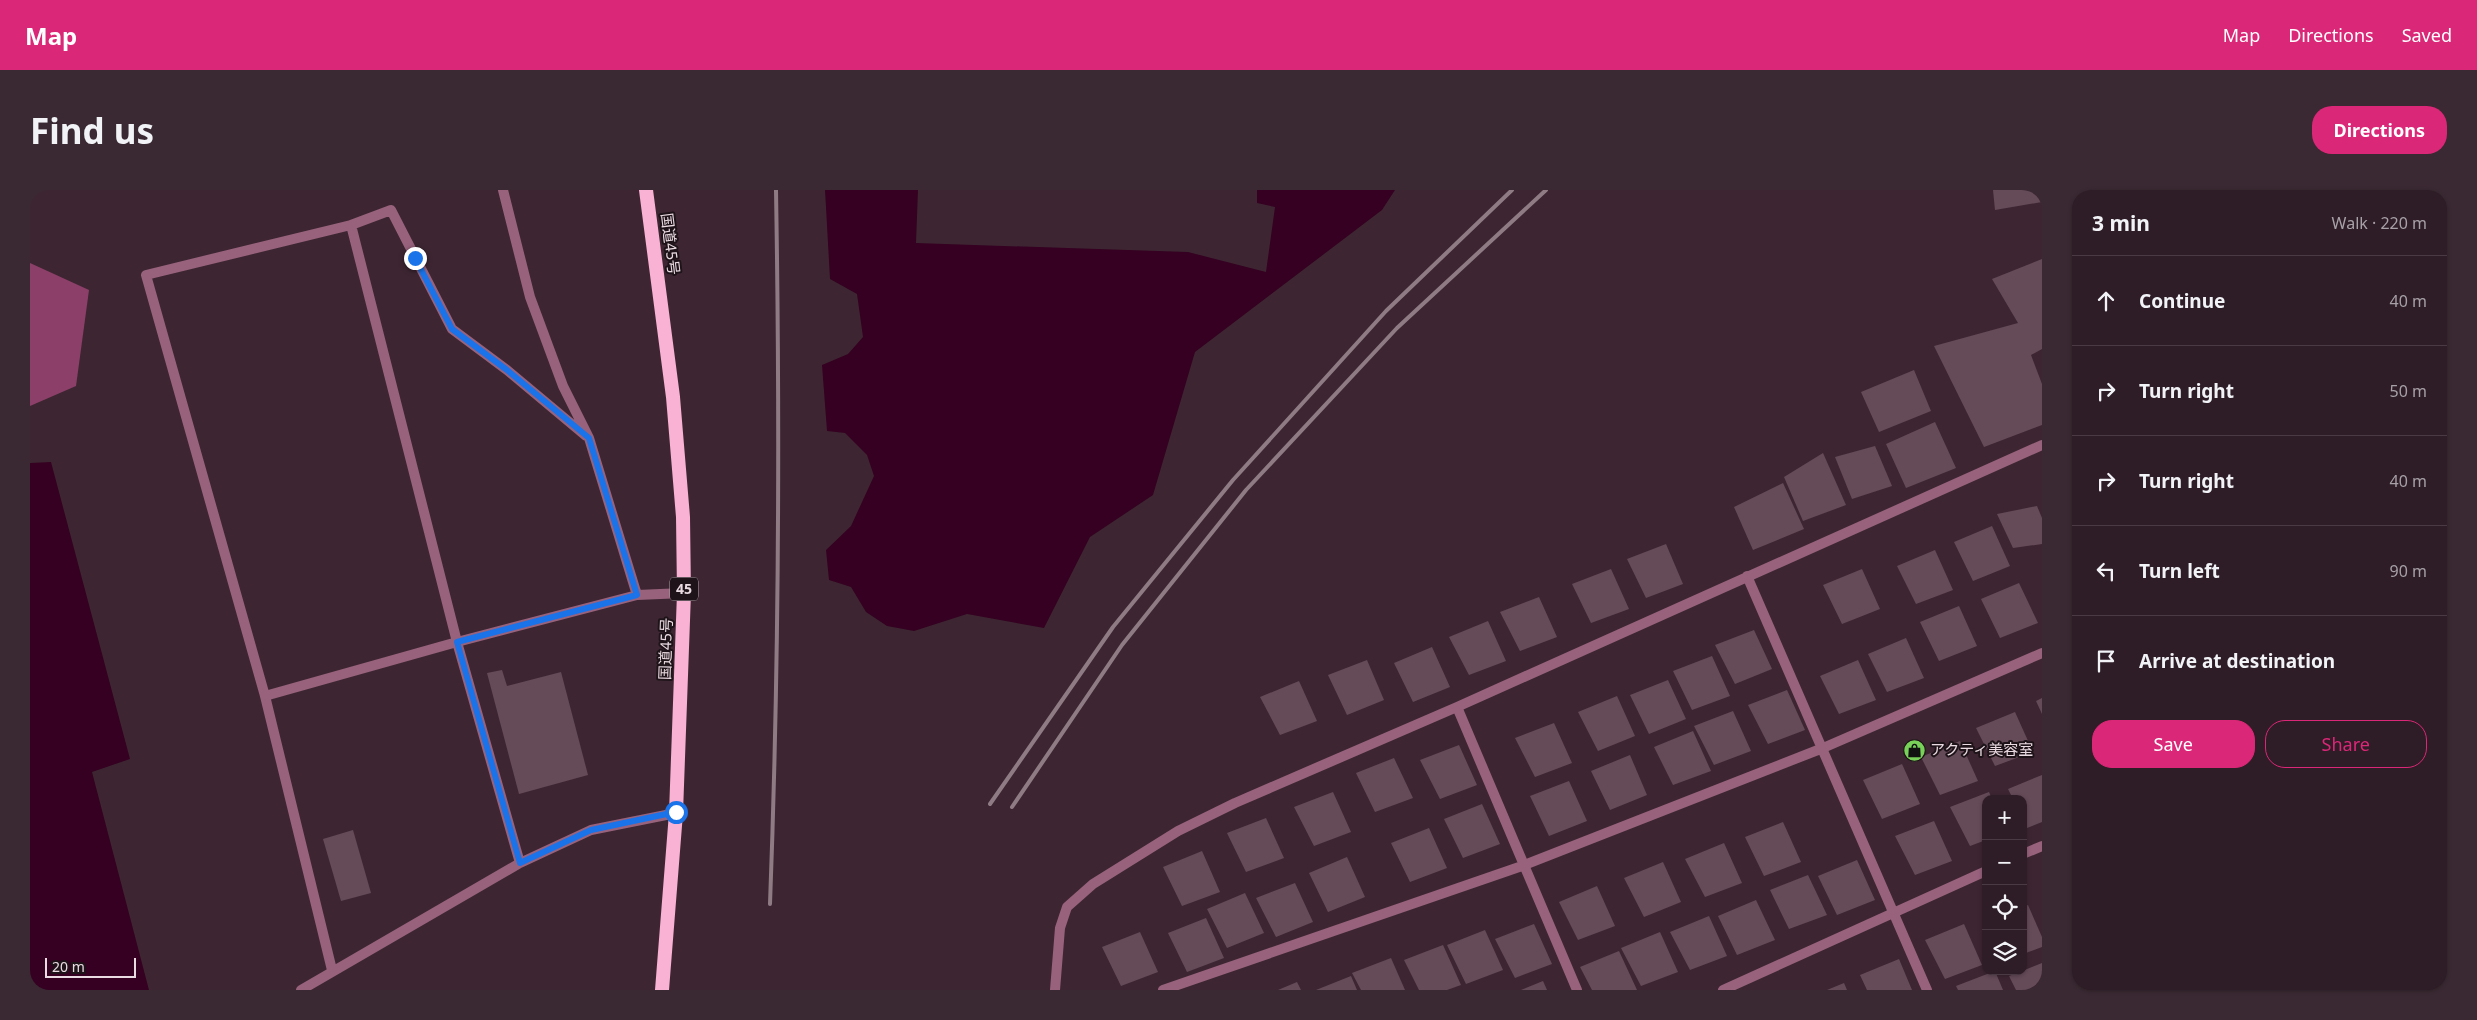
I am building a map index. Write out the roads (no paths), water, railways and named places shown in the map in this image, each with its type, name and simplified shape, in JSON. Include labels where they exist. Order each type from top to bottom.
[{"type":"highway","name":"国道45号","points":[[646,190],[673,397],[683,518],[684,593],[676,812],[662,990]]},
{"type":"street","points":[[503,190],[530,297],[564,386],[589,438],[637,595]]},
{"type":"street","points":[[332,970],[265,696],[146,275],[351,225],[391,210],[452,329],[507,370],[589,438]]},
{"type":"street","points":[[351,225],[457,642],[520,863]]},
{"type":"street","points":[[1055,990],[1060,928],[1067,906],[1093,884],[1178,831],[1235,803],[1457,707],[2042,446]]},
{"type":"street","points":[[1747,576],[1927,990]]},
{"type":"street","points":[[265,696],[457,642],[637,595],[684,593]]},
{"type":"street","points":[[1164,990],[1522,866],[1823,748],[2042,653]]},
{"type":"street","points":[[1457,707],[1522,866],[1577,990]]},
{"type":"street","points":[[301,990],[332,970],[520,863],[591,830],[676,812]]},
{"type":"street","points":[[2027,852],[2042,846]]},
{"type":"street","points":[[1723,990],[1982,873]]},
{"type":"railway","points":[[770,904],[778,547],[776,190]]},
{"type":"railway","points":[[990,804],[1113,627],[1233,480],[1386,311],[1512,190]]},
{"type":"railway","points":[[1012,807],[1122,645],[1246,490],[1397,328],[1546,190]]},
{"type":"place","name":"アクティ美容室","points":[[1914,750]]}]
